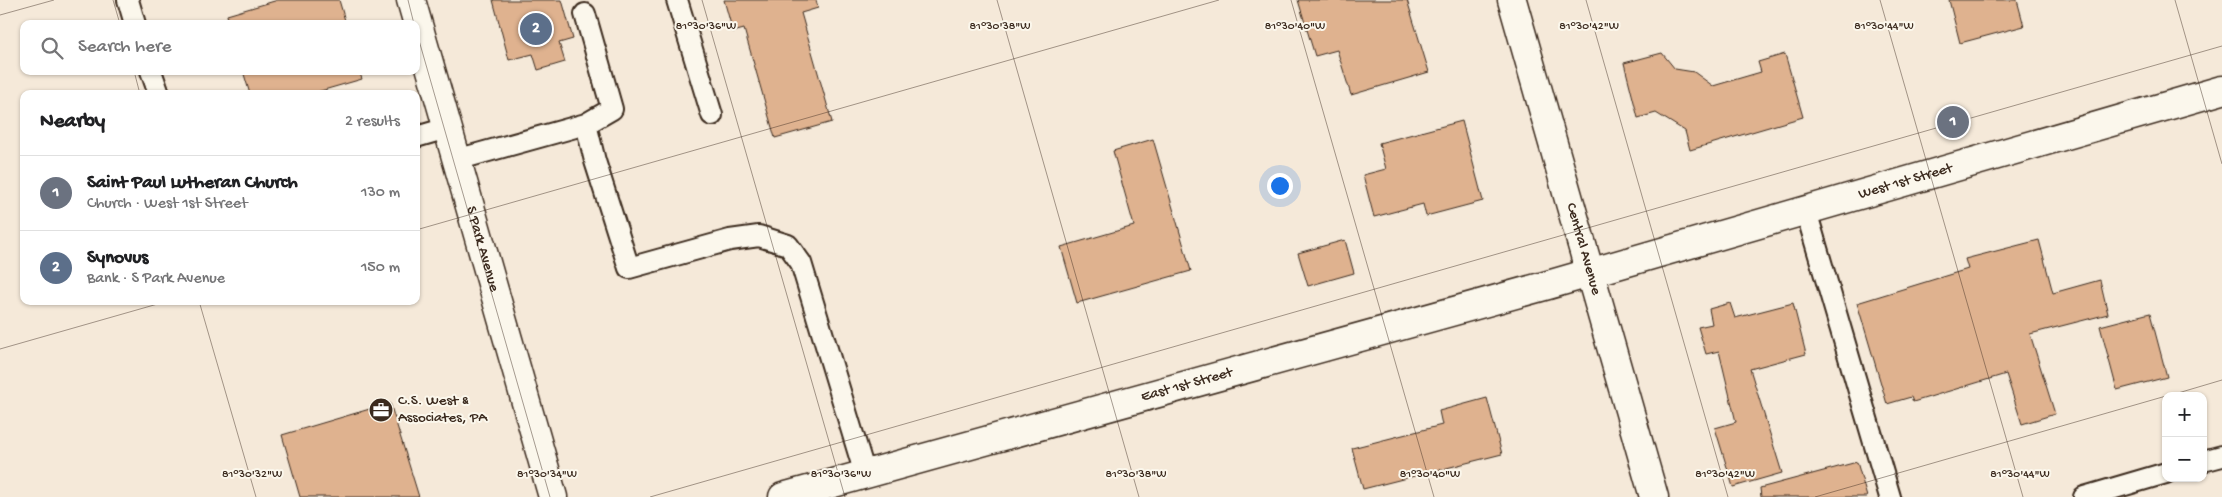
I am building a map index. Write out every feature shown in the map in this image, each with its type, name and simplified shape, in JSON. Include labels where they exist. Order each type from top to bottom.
[{"type":"street","name":"S Park Avenue","points":[[411,0],[417,20]]},
{"type":"street","name":"Central Avenue","points":[[1512,0],[1654,497]]},
{"type":"street","name":"S Park Avenue","points":[[420,32],[553,497]]},
{"type":"street","name":"West 1st Street","points":[[1589,273],[2222,90]]},
{"type":"street","name":"East 1st Street","points":[[783,497],[1589,273]]},
{"type":"lane","points":[[128,0],[134,20]]},
{"type":"lane","points":[[677,0],[712,115]]},
{"type":"lane","points":[[456,160],[586,124],[612,109],[586,14]]},
{"type":"lane","points":[[152,75],[158,90]]},
{"type":"lane","points":[[586,124],[595,161],[629,268],[730,240],[759,236],[788,245],[801,263],[864,474]]},
{"type":"lane","points":[[420,136],[447,128]]},
{"type":"lane","points":[[1806,211],[1890,497]]},
{"type":"lane","points":[[2207,460],[2222,456]]},
{"type":"lane","points":[[2084,497],[2162,474]]},
{"type":"building","points":[[278,0],[339,0],[345,20],[228,20],[227,15]]},
{"type":"building","points":[[493,0],[562,0],[573,39],[559,43],[565,62],[538,70],[533,54],[509,60]]},
{"type":"building","points":[[724,0],[816,0],[818,8],[801,13],[832,122],[775,138],[744,29],[733,32]]},
{"type":"building","points":[[1298,0],[1407,0],[1429,72],[1351,95],[1337,50],[1315,56]]},
{"type":"building","points":[[1949,0],[2017,0],[2024,26],[1960,43]]},
{"type":"building","points":[[1662,53],[1675,69],[1694,72],[1713,86],[1761,72],[1758,62],[1785,54],[1803,117],[1690,150],[1685,131],[1656,113],[1638,118],[1624,63]]},
{"type":"building","points":[[244,75],[360,75],[362,79],[324,90],[249,90]]},
{"type":"building","points":[[1462,121],[1483,201],[1426,216],[1423,204],[1374,217],[1363,175],[1386,169],[1379,143]]},
{"type":"building","points":[[1153,139],[1191,271],[1077,303],[1061,247],[1134,226],[1113,151]]},
{"type":"building","points":[[1345,240],[1354,273],[1308,286],[1298,253]]},
{"type":"building","points":[[2039,240],[2053,293],[2100,280],[2108,314],[2030,334],[2055,414],[2022,424],[2006,374],[1913,402],[1911,397],[1887,404],[1857,303],[1968,269],[1965,259]]},
{"type":"building","points":[[1730,303],[1735,318],[1793,303],[1806,354],[1750,369],[1782,473],[1733,487],[1715,428],[1736,422],[1719,351],[1706,354],[1698,327],[1712,324],[1709,309]]},
{"type":"building","points":[[2150,313],[2167,377],[2117,390],[2100,326]]},
{"type":"building","points":[[1487,398],[1502,454],[1363,489],[1352,448],[1442,425],[1439,411]]},
{"type":"building","points":[[390,403],[419,497],[300,497],[282,435]]},
{"type":"building","points":[[1857,462],[1867,497],[1761,497],[1760,488]]},
{"type":"place","name":"Synovus","points":[[536,29]]},
{"type":"place","name":"Saint Paul Lutheran Church","points":[[1953,122]]},
{"type":"place","name":"C.S. West & Associates, PA","points":[[381,410]]}]
